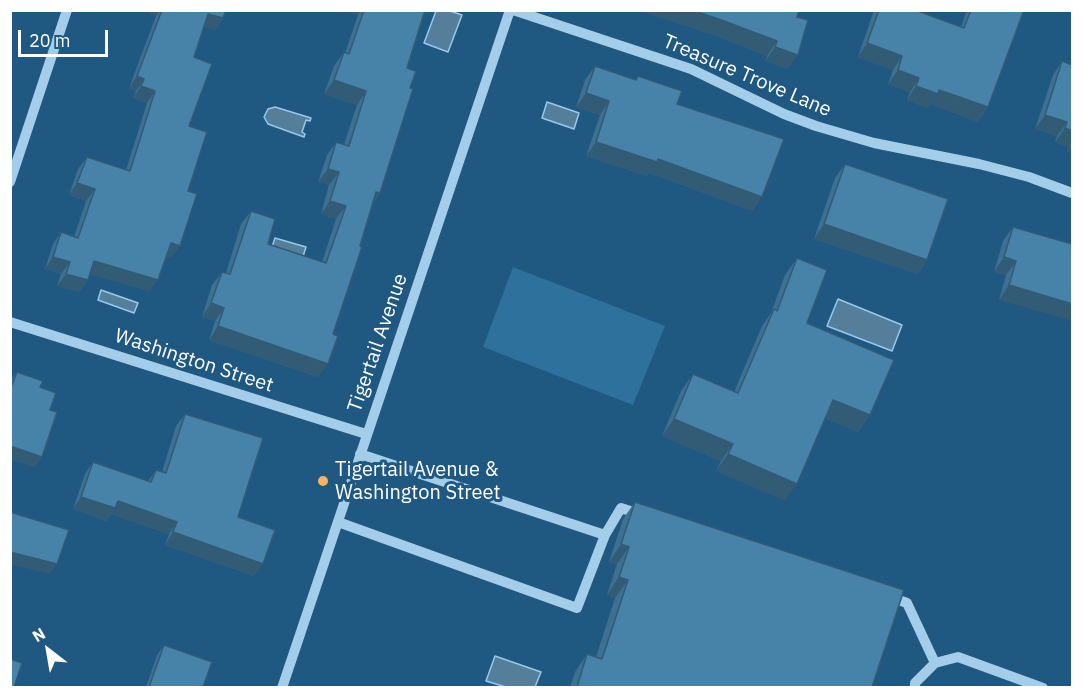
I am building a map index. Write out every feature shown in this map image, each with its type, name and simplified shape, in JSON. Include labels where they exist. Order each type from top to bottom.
[{"type":"street","points":[[10,182],[67,10]]},
{"type":"street","name":"Treasure Trove Lane","points":[[512,10],[692,69],[784,114],[816,126],[874,142],[997,168],[1072,193]]},
{"type":"street","name":"Tigertail Avenue","points":[[282,687],[366,434],[512,10]]},
{"type":"street","name":"Washington Street","points":[[10,322],[366,434]]},
{"type":"street","points":[[360,454],[605,535]]},
{"type":"street","points":[[338,522],[577,608],[605,535],[621,508],[654,519]]},
{"type":"street","points":[[874,592],[907,603],[935,663]]},
{"type":"street","points":[[915,687],[915,683],[935,663],[958,657],[1043,687]]},
{"type":"shaded area","points":[[436,11],[450,11],[462,15],[448,52],[424,43]]},
{"type":"shaded area","points":[[547,102],[579,113],[574,129],[542,118]]},
{"type":"shaded area","points":[[275,107],[311,118],[310,121],[306,120],[302,132],[305,134],[304,137],[268,124],[264,117],[268,109]]},
{"type":"shaded area","points":[[275,238],[306,247],[300,266],[269,256]]},
{"type":"shaded area","points":[[513,267],[665,326],[633,405],[483,347]]},
{"type":"shaded area","points":[[101,290],[138,303],[134,313],[98,300]]},
{"type":"shaded area","points":[[838,299],[902,325],[892,351],[827,326]]},
{"type":"shaded area","points":[[495,656],[541,672],[535,687],[506,687],[486,681]]},
{"type":"building","points":[[162,10],[226,10],[223,18],[208,14],[194,57],[212,64],[189,126],[207,132],[188,191],[197,194],[180,246],[171,243],[158,280],[94,261],[88,280],[66,274],[70,262],[53,257],[61,232],[78,238],[95,189],[77,183],[87,157],[130,171],[155,91],[141,86],[144,79],[137,76]]},
{"type":"building","points":[[364,10],[425,10],[407,68],[416,71],[410,88],[413,89],[380,193],[376,192],[360,246],[362,247],[333,334],[338,336],[328,364],[218,326],[224,308],[211,303],[222,272],[230,274],[251,211],[275,219],[268,244],[326,263],[346,206],[330,201],[339,172],[328,169],[336,142],[349,146],[366,91],[334,80],[344,52],[349,54]]},
{"type":"building","points":[[692,10],[799,10],[797,17],[808,20],[798,55],[775,47],[777,41]]},
{"type":"building","points":[[879,10],[915,10],[964,28],[971,10],[1024,10],[988,107],[939,90],[938,94],[916,86],[919,78],[898,70],[902,56],[867,43]]},
{"type":"building","points":[[1062,61],[1072,65],[1072,131],[1065,128],[1067,122],[1045,115]]},
{"type":"building","points":[[595,66],[636,80],[638,76],[682,91],[677,104],[784,139],[762,197],[658,159],[657,162],[596,142],[609,101],[586,93]]},
{"type":"building","points":[[845,164],[948,199],[927,260],[824,224]]},
{"type":"building","points":[[1013,227],[1072,244],[1072,304],[1009,285],[1016,261],[1004,257]]},
{"type":"building","points":[[797,258],[827,270],[807,323],[894,360],[870,415],[833,400],[797,484],[728,454],[733,444],[674,419],[693,374],[738,393],[774,309],[777,311]]},
{"type":"building","points":[[17,372],[43,381],[40,387],[56,393],[50,410],[57,412],[42,457],[10,446],[10,390]]},
{"type":"building","points":[[185,414],[263,438],[238,517],[275,530],[263,564],[173,532],[177,522],[118,501],[115,508],[81,497],[93,462],[151,482],[156,470],[166,473]]},
{"type":"building","points":[[635,502],[904,590],[872,687],[577,687],[587,654],[602,659],[628,580],[619,577],[629,547],[621,544]]},
{"type":"building","points":[[10,512],[69,530],[57,564],[10,552]]},
{"type":"building","points":[[164,645],[212,662],[203,687],[149,687]]},
{"type":"building","points":[[10,659],[22,663],[14,687],[10,687]]},
{"type":"place","name":"Tigertail Avenue & Washington Street","points":[[323,481]]}]
